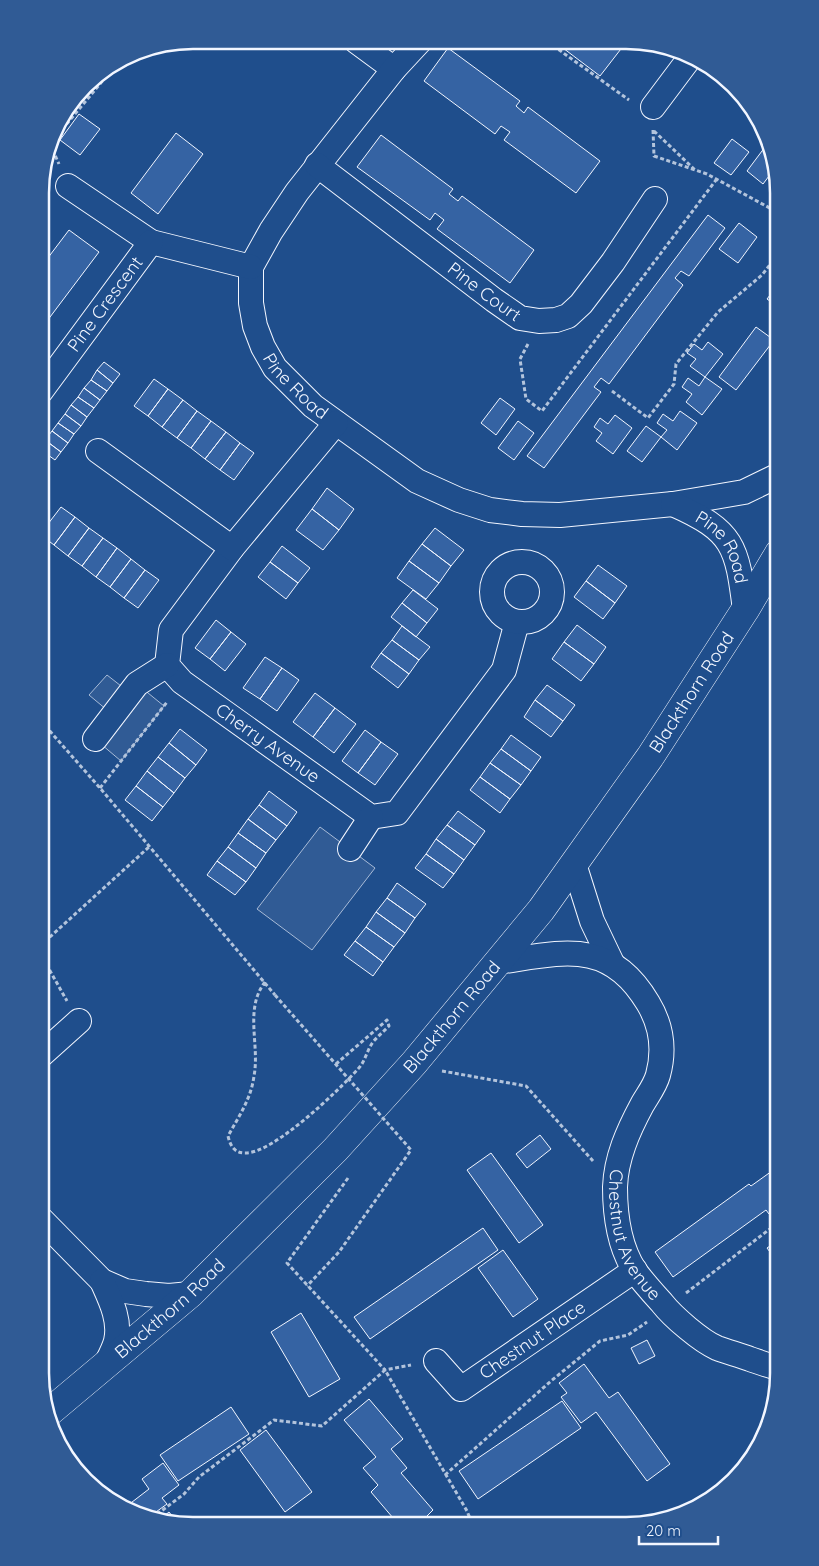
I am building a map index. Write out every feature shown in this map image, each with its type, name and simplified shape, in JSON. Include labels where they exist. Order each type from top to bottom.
[{"type":"street","points":[[367,49],[394,69]]},
{"type":"street","name":"Pine Road","points":[[413,49],[394,69],[317,165],[271,231],[251,267],[251,303],[255,326],[262,348],[275,368],[313,406],[417,481],[459,500],[490,510],[522,514],[560,515],[673,504],[744,492],[770,479]]},
{"type":"street","points":[[653,107],[686,62]]},
{"type":"street","name":"Pine Court","points":[[317,165],[494,300],[520,318],[539,321],[556,320],[568,316],[581,304],[613,262],[655,199]]},
{"type":"street","name":"Pine Crescent","points":[[68,186],[151,242],[251,267]]},
{"type":"street","name":"Pine Crescent","points":[[49,380],[151,242]]},
{"type":"street","points":[[95,739],[137,684],[175,673],[170,630],[232,548],[336,423]]},
{"type":"street","points":[[98,451],[232,548]]},
{"type":"street","name":"Pine Road","points":[[673,504],[700,516],[723,534],[730,545],[740,575],[745,610]]},
{"type":"street","name":"Blackthorn Road","points":[[54,1409],[190,1294],[335,1150],[425,1071],[498,962],[541,910],[650,757],[770,568]]},
{"type":"street","points":[[350,850],[371,818],[397,813],[504,670],[517,622]]},
{"type":"street","name":"Cherry Avenue","points":[[175,673],[371,818]]},
{"type":"street","name":"Chestnut Avenue","points":[[574,864],[592,921],[612,963]]},
{"type":"street","name":"Chestnut Avenue","points":[[498,962],[568,953],[586,955],[612,963],[633,981],[656,1015],[661,1034],[662,1057],[657,1077],[622,1147],[615,1186],[616,1216],[623,1245],[635,1270],[673,1317],[716,1347],[770,1365]]},
{"type":"street","points":[[49,1048],[79,1021]]},
{"type":"street","points":[[49,1227],[102,1281],[113,1305],[116,1321],[116,1340],[105,1367]]},
{"type":"street","name":"Chestnut Place","points":[[436,1361],[461,1389],[635,1270]]},
{"type":"street","points":[[102,1281],[125,1291],[169,1296],[190,1294]]},
{"type":"path","points":[[558,49],[629,100],[653,107],[654,156],[707,174],[770,208]]},
{"type":"path","points":[[66,125],[103,81]]},
{"type":"path","points":[[653,131],[696,171]]},
{"type":"path","points":[[612,391],[648,418],[674,384],[676,364],[718,312],[762,275],[770,265]]},
{"type":"path","points":[[100,788],[175,673]]},
{"type":"path","points":[[49,730],[150,846],[275,995],[412,1150],[339,1252],[307,1286]]},
{"type":"path","points":[[49,938],[150,846]]},
{"type":"path","points":[[49,969],[79,1021]]},
{"type":"path","points":[[264,982],[258,990],[254,1008],[255,1076],[247,1103],[228,1136],[230,1144],[235,1151],[245,1154],[257,1151],[274,1142],[297,1125],[360,1067],[372,1042],[390,1026],[387,1020],[336,1064]]},
{"type":"path","points":[[425,1071],[443,1071]]},
{"type":"path","points":[[425,1071],[443,1071],[526,1086],[615,1186]]},
{"type":"path","points":[[388,1128],[395,1121]]},
{"type":"path","points":[[351,1174],[287,1263],[385,1370],[469,1517]]},
{"type":"path","points":[[445,1475],[551,1381],[600,1341],[628,1335],[770,1229]]},
{"type":"path","points":[[159,1513],[184,1494],[198,1477],[274,1420],[322,1426],[385,1370],[436,1361]]},
{"type":"shaded area","points":[[107,675],[130,693],[137,684],[164,706],[121,761],[95,739],[113,715],[89,695]]},
{"type":"shaded area","points":[[320,827],[375,868],[312,950],[257,909]]},
{"type":"building","points":[[447,49],[449,49],[520,101],[516,106],[524,113],[528,107],[600,161],[576,193],[504,140],[510,132],[501,126],[495,134],[424,81]]},
{"type":"building","points":[[564,49],[621,49],[600,76]]},
{"type":"building","points":[[79,114],[100,129],[80,155],[60,140]]},
{"type":"building","points":[[176,133],[203,154],[158,214],[131,193]]},
{"type":"building","points":[[381,135],[453,189],[449,194],[458,201],[462,196],[534,250],[510,283],[437,229],[444,220],[435,213],[430,220],[357,167]]},
{"type":"building","points":[[732,139],[749,152],[731,175],[714,163]]},
{"type":"building","points":[[763,149],[769,176],[763,184],[747,171]]},
{"type":"building","points":[[708,215],[725,228],[689,276],[681,271],[675,278],[683,285],[609,384],[601,378],[594,387],[601,392],[544,468],[527,456]]},
{"type":"building","points":[[739,223],[757,237],[738,263],[719,249]]},
{"type":"building","points":[[69,230],[99,252],[49,318],[49,256]]},
{"type":"building","points":[[756,327],[770,337],[770,345],[736,390],[719,377]]},
{"type":"building","points":[[708,342],[723,354],[705,377],[690,366],[696,359],[687,353],[694,344],[702,350]]},
{"type":"building","points":[[104,362],[120,374],[113,383],[97,370]]},
{"type":"building","points":[[97,370],[113,383],[107,391],[91,380]]},
{"type":"building","points":[[705,377],[722,389],[702,415],[686,402],[692,394],[682,387],[688,378],[699,386]]},
{"type":"building","points":[[154,379],[168,389],[148,416],[134,406]]},
{"type":"building","points":[[91,380],[107,391],[100,400],[84,388]]},
{"type":"building","points":[[84,388],[100,400],[94,408],[78,397]]},
{"type":"building","points":[[168,389],[183,400],[162,427],[148,416]]},
{"type":"building","points":[[78,397],[94,408],[87,417],[71,405]]},
{"type":"building","points":[[500,398],[515,409],[496,435],[481,423]]},
{"type":"building","points":[[183,400],[197,411],[177,438],[162,427]]},
{"type":"building","points":[[71,405],[87,417],[81,426],[65,414]]},
{"type":"building","points":[[197,411],[211,421],[191,448],[177,438]]},
{"type":"building","points":[[680,411],[697,423],[677,450],[661,437],[667,430],[657,423],[663,414],[673,421]]},
{"type":"building","points":[[65,414],[81,426],[74,434],[58,423]]},
{"type":"building","points":[[615,415],[632,428],[613,454],[596,441],[602,433],[594,427],[600,418],[608,424]]},
{"type":"building","points":[[211,421],[226,432],[205,459],[191,448]]},
{"type":"building","points":[[518,421],[534,433],[514,460],[498,448]]},
{"type":"building","points":[[58,423],[74,434],[68,443],[52,431]]},
{"type":"building","points":[[646,426],[661,437],[642,462],[627,451]]},
{"type":"building","points":[[52,431],[68,443],[61,452],[49,443],[49,435]]},
{"type":"building","points":[[226,432],[240,443],[220,470],[205,459]]},
{"type":"building","points":[[49,443],[61,452],[55,460],[49,456]]},
{"type":"building","points":[[240,443],[254,453],[234,480],[220,470]]},
{"type":"building","points":[[327,488],[354,509],[339,530],[312,509]]},
{"type":"building","points":[[61,507],[75,517],[54,545],[49,541],[49,523]]},
{"type":"building","points":[[312,509],[339,530],[323,550],[296,530]]},
{"type":"building","points":[[75,517],[89,528],[68,556],[54,545]]},
{"type":"building","points":[[89,528],[103,538],[82,566],[68,556]]},
{"type":"building","points":[[435,528],[464,550],[451,566],[422,544]]},
{"type":"building","points":[[103,538],[117,548],[96,577],[82,566]]},
{"type":"building","points":[[422,544],[451,566],[439,583],[409,561]]},
{"type":"building","points":[[282,546],[310,568],[298,583],[270,562]]},
{"type":"building","points":[[117,548],[131,559],[110,587],[96,577]]},
{"type":"building","points":[[131,559],[145,570],[124,598],[110,587]]},
{"type":"building","points":[[409,561],[439,583],[426,599],[397,578]]},
{"type":"building","points":[[270,562],[298,583],[286,599],[258,577]]},
{"type":"building","points":[[598,565],[627,586],[615,603],[586,581]]},
{"type":"building","points":[[145,570],[159,580],[138,608],[124,598]]},
{"type":"building","points":[[586,581],[615,603],[603,619],[574,597]]},
{"type":"building","points":[[413,590],[438,609],[427,623],[402,603]]},
{"type":"building","points":[[402,603],[427,623],[416,637],[391,617]]},
{"type":"building","points":[[216,620],[231,632],[210,659],[195,648]]},
{"type":"building","points":[[577,625],[606,647],[594,664],[564,642]]},
{"type":"building","points":[[402,626],[430,647],[419,660],[392,640]]},
{"type":"building","points":[[231,632],[246,644],[225,671],[210,659]]},
{"type":"building","points":[[392,640],[419,660],[409,674],[381,653]]},
{"type":"building","points":[[564,642],[594,664],[581,681],[552,659]]},
{"type":"building","points":[[381,653],[409,674],[398,688],[371,667]]},
{"type":"building","points":[[265,657],[282,668],[260,699],[243,688]]},
{"type":"building","points":[[282,668],[299,680],[277,711],[260,699]]},
{"type":"building","points":[[547,685],[575,705],[563,721],[535,700]]},
{"type":"building","points":[[315,693],[335,708],[313,737],[293,722]]},
{"type":"building","points":[[535,700],[563,721],[551,737],[524,717]]},
{"type":"building","points":[[335,708],[356,724],[334,753],[313,737]]},
{"type":"building","points":[[180,729],[207,750],[196,765],[169,743]]},
{"type":"building","points":[[365,730],[381,742],[358,773],[342,761]]},
{"type":"building","points":[[511,735],[541,757],[531,771],[501,749]]},
{"type":"building","points":[[381,742],[398,754],[375,785],[358,773]]},
{"type":"building","points":[[169,743],[196,765],[185,778],[158,757]]},
{"type":"building","points":[[501,749],[531,771],[521,785],[490,763]]},
{"type":"building","points":[[158,757],[185,778],[174,793],[147,771]]},
{"type":"building","points":[[490,763],[521,785],[510,799],[480,777]]},
{"type":"building","points":[[147,771],[174,793],[163,807],[136,786]]},
{"type":"building","points":[[480,777],[510,799],[500,813],[470,790]]},
{"type":"building","points":[[136,786],[163,807],[152,821],[125,800]]},
{"type":"building","points":[[269,791],[297,812],[287,826],[259,805]]},
{"type":"building","points":[[259,805],[287,826],[276,840],[248,819]]},
{"type":"building","points":[[458,811],[485,831],[475,845],[447,825]]},
{"type":"building","points":[[248,819],[276,840],[266,853],[238,833]]},
{"type":"building","points":[[447,825],[475,845],[464,860],[436,839]]},
{"type":"building","points":[[238,833],[266,853],[256,868],[228,847]]},
{"type":"building","points":[[436,839],[464,860],[454,874],[426,854]]},
{"type":"building","points":[[228,847],[256,868],[246,882],[217,861]]},
{"type":"building","points":[[426,854],[454,874],[443,888],[415,868]]},
{"type":"building","points":[[217,861],[246,882],[235,895],[207,875]]},
{"type":"building","points":[[397,883],[426,904],[415,918],[387,898]]},
{"type":"building","points":[[387,898],[415,918],[405,933],[376,912]]},
{"type":"building","points":[[376,912],[405,933],[394,947],[366,927]]},
{"type":"building","points":[[366,927],[394,947],[383,962],[355,941]]},
{"type":"building","points":[[355,941],[383,962],[373,976],[344,955]]},
{"type":"building","points":[[540,1135],[551,1149],[527,1168],[516,1154]]},
{"type":"building","points":[[491,1153],[543,1225],[519,1243],[467,1170]]},
{"type":"building","points":[[770,1172],[770,1213],[766,1210],[673,1277],[655,1252],[749,1184],[751,1186]]},
{"type":"building","points":[[483,1228],[498,1250],[370,1339],[354,1317]]},
{"type":"building","points":[[503,1250],[538,1299],[513,1317],[478,1268]]},
{"type":"building","points":[[301,1313],[340,1379],[309,1397],[271,1332]]},
{"type":"building","points":[[647,1340],[655,1356],[639,1364],[631,1348]]},
{"type":"building","points":[[584,1364],[609,1398],[618,1392],[670,1464],[647,1481],[596,1412],[581,1423],[561,1397],[567,1393],[559,1383]]},
{"type":"building","points":[[369,1399],[403,1439],[391,1449],[407,1468],[401,1473],[433,1510],[428,1517],[392,1517],[371,1492],[378,1485],[363,1468],[376,1457],[344,1420]]},
{"type":"building","points":[[562,1401],[581,1428],[478,1499],[459,1471]]},
{"type":"building","points":[[231,1407],[249,1434],[178,1481],[160,1455]]},
{"type":"building","points":[[266,1430],[312,1492],[285,1512],[240,1450]]},
{"type":"building","points":[[163,1463],[179,1485],[162,1498],[167,1504],[156,1512],[131,1503],[149,1489],[142,1479]]}]
